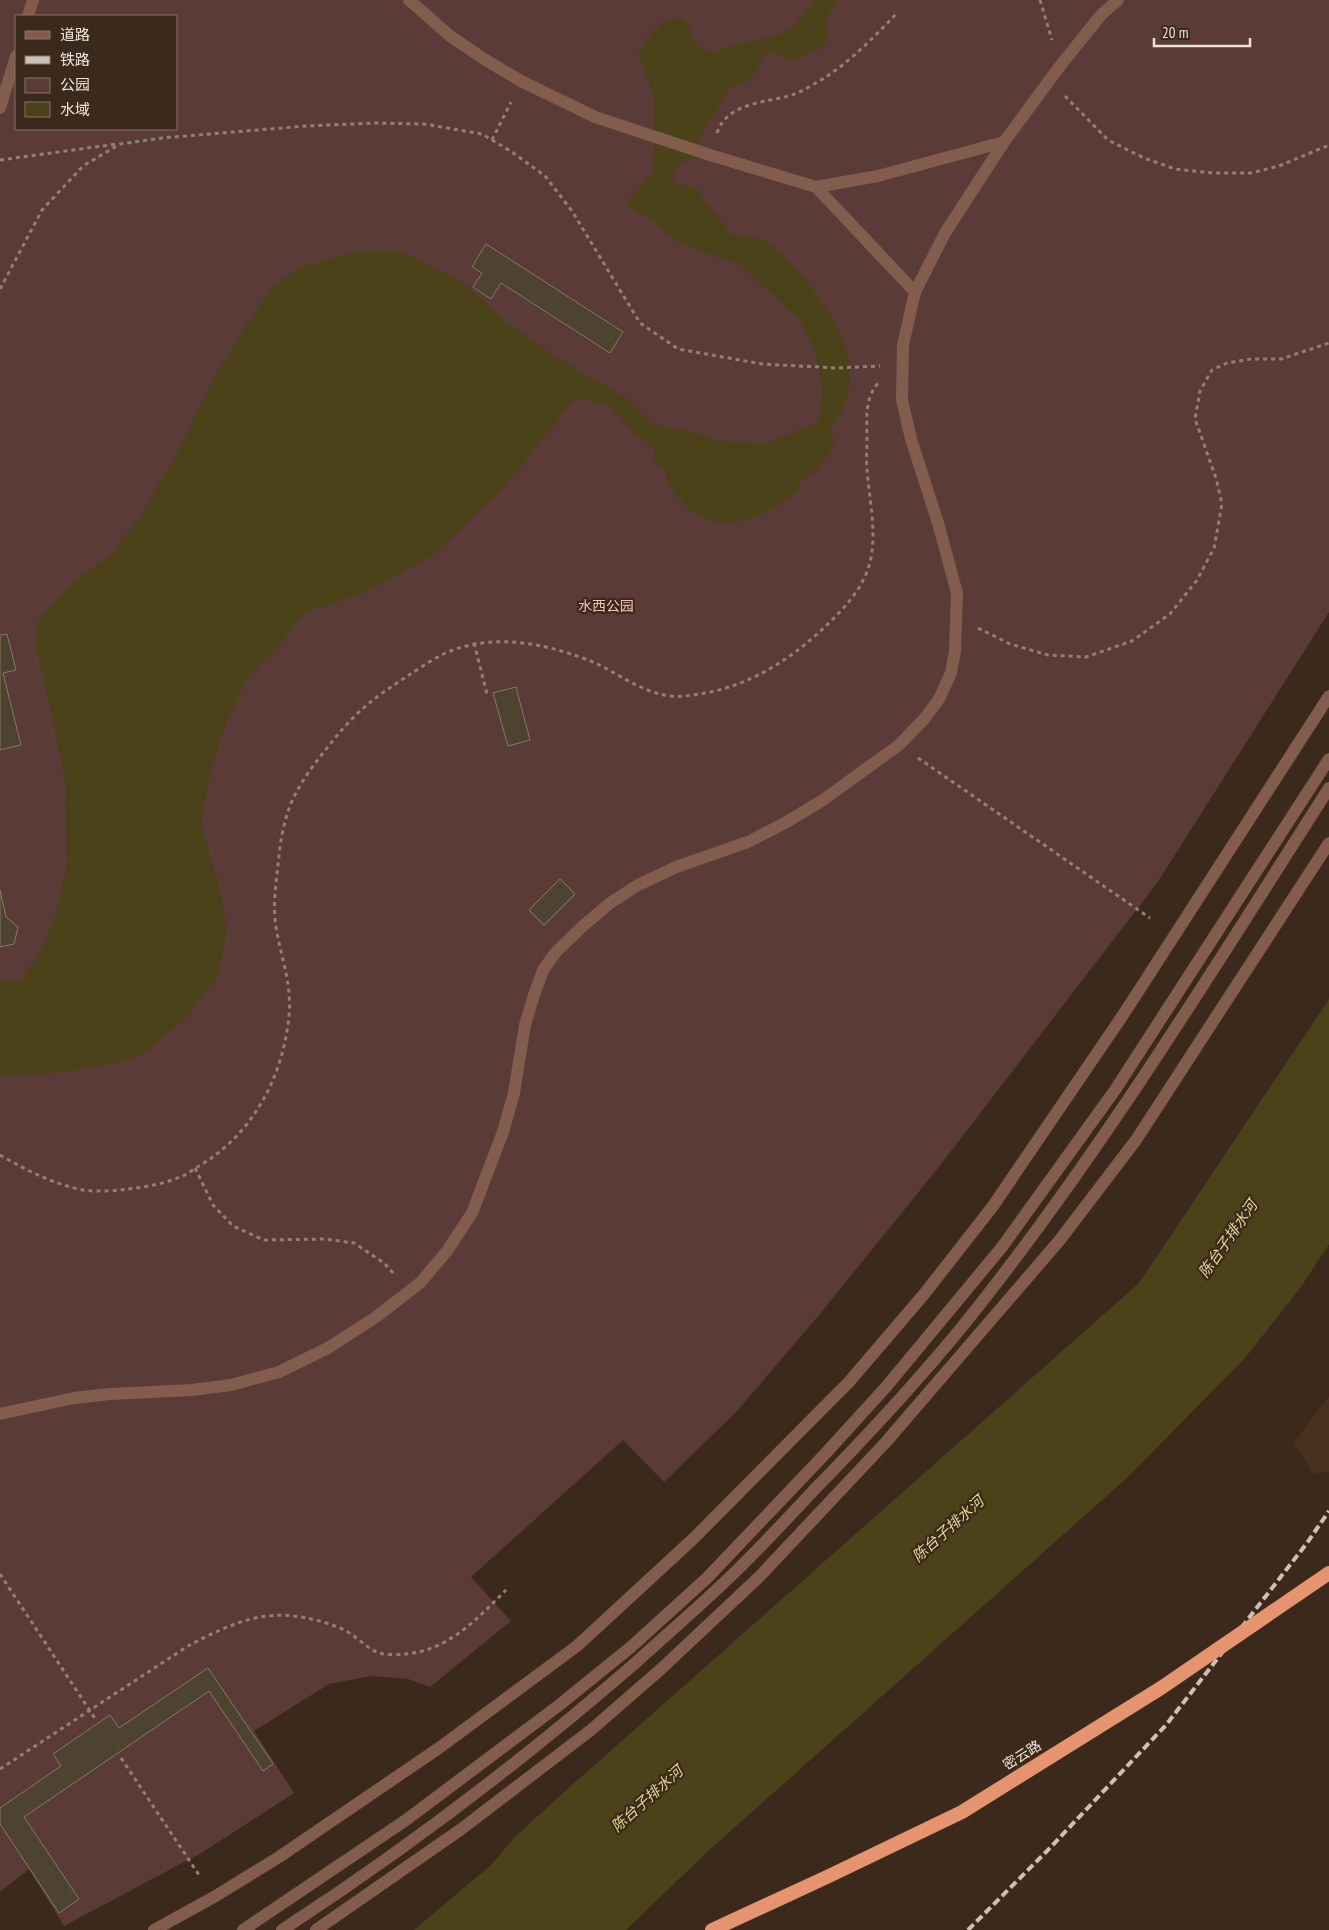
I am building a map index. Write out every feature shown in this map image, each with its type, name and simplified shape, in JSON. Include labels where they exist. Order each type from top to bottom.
[{"type":"highway","name":"密云路","points":[[712,1930],[962,1812],[1161,1688],[1329,1573]]},
{"type":"street","points":[[28,15],[33,0]]},
{"type":"street","points":[[409,0],[450,36],[484,59],[521,81],[595,117],[710,155],[816,187],[878,176],[1004,142]]},
{"type":"street","points":[[0,1414],[74,1398],[110,1394],[192,1390],[231,1385],[279,1372],[328,1348],[376,1316],[420,1283],[447,1251],[472,1213],[503,1132],[514,1093],[526,1025],[534,995],[543,970],[556,952],[610,903],[638,885],[676,867],[748,842],[823,800],[899,745],[925,718],[939,699],[951,673],[956,650],[957,593],[938,523],[911,439],[902,400],[903,345],[915,292],[945,232],[1004,142],[1060,66],[1101,15],[1118,0]]},
{"type":"street","points":[[0,108],[15,59]]},
{"type":"street","points":[[816,187],[915,292]]},
{"type":"street","points":[[154,1930],[214,1897],[279,1857],[439,1748],[577,1646],[694,1540],[849,1382],[925,1292],[993,1206],[1126,1012],[1329,696]]},
{"type":"street","points":[[243,1930],[406,1820],[558,1706],[631,1648],[706,1578],[826,1454],[906,1364],[1007,1239],[1115,1090],[1329,759]]},
{"type":"street","points":[[282,1930],[422,1833],[515,1764],[581,1710],[731,1576],[856,1447],[961,1328],[1050,1210],[1148,1070],[1329,788]]},
{"type":"street","points":[[316,1930],[460,1830],[584,1735],[633,1694],[760,1576],[886,1442],[1059,1241],[1136,1140],[1329,843]]},
{"type":"path","points":[[1040,0],[1060,66]]},
{"type":"path","points":[[710,155],[720,125],[728,115],[756,103],[795,94],[826,77],[860,50],[898,12]]},
{"type":"path","points":[[1050,79],[1083,117],[1108,140],[1144,158],[1176,169],[1213,173],[1251,173],[1279,166],[1329,146]]},
{"type":"path","points":[[492,140],[521,81]]},
{"type":"path","points":[[0,160],[162,138],[306,126],[375,123],[424,124],[482,134],[512,152],[545,176],[572,211],[640,323],[678,349],[762,364],[837,368],[902,365]]},
{"type":"path","points":[[0,289],[42,210],[83,166],[120,144]]},
{"type":"path","points":[[957,618],[1010,644],[1048,655],[1086,657],[1132,642],[1170,614],[1197,580],[1214,548],[1222,504],[1216,478],[1194,419],[1200,391],[1212,370],[1227,363],[1281,359],[1329,343]]},
{"type":"path","points":[[0,1155],[31,1173],[86,1190],[121,1190],[146,1187],[181,1177],[230,1144],[261,1106],[274,1077],[289,1017],[289,983],[275,923],[275,892],[285,819],[299,788],[317,760],[356,713],[414,671],[447,653],[474,644],[504,642],[536,644],[564,651],[594,662],[643,689],[673,697],[709,693],[737,684],[772,669],[803,646],[830,622],[855,595],[868,571],[873,536],[872,501],[866,468],[866,408],[875,386],[902,365]]},
{"type":"path","points":[[474,644],[487,694]]},
{"type":"path","points":[[899,745],[1150,918]]},
{"type":"path","points":[[195,1168],[213,1205],[233,1226],[264,1240],[324,1239],[354,1243],[384,1263],[410,1290]]},
{"type":"path","points":[[0,1574],[96,1720]]},
{"type":"path","points":[[0,1769],[188,1646],[217,1631],[246,1620],[269,1616],[292,1616],[331,1625],[348,1632],[379,1653],[399,1655],[418,1653],[439,1646],[459,1634],[506,1590]]},
{"type":"path","points":[[121,1758],[214,1897]]},
{"type":"shaded area","points":[[1329,1396],[1329,1472],[1311,1473],[1306,1461],[1293,1443]]},
{"type":"green space","name":"水西公园","points":[[0,0],[1329,0],[1329,612],[1157,883],[938,1168],[820,1314],[737,1411],[664,1482],[623,1440],[471,1577],[511,1621],[430,1687],[408,1679],[371,1676],[329,1684],[254,1731],[294,1793],[203,1852],[64,1926],[29,1869],[0,1892]]},
{"type":"water","points":[[814,0],[837,0],[824,25],[830,37],[820,49],[789,62],[783,55],[769,52],[762,58],[758,69],[750,80],[728,89],[698,143],[698,158],[678,164],[672,179],[677,185],[698,189],[705,203],[723,222],[731,234],[761,240],[788,260],[816,293],[838,329],[849,361],[850,379],[844,406],[830,429],[835,441],[825,460],[813,473],[800,482],[797,493],[772,509],[744,520],[733,522],[711,520],[701,516],[678,497],[668,483],[666,470],[660,468],[653,458],[655,450],[635,434],[610,406],[581,398],[573,401],[503,488],[435,554],[366,592],[304,613],[275,650],[249,675],[226,724],[209,778],[201,824],[220,889],[227,930],[219,974],[191,1012],[151,1049],[126,1061],[55,1073],[7,1075],[0,1073],[0,979],[5,981],[22,979],[40,953],[55,916],[67,866],[65,778],[35,646],[39,620],[73,582],[109,556],[141,516],[182,444],[216,373],[271,288],[298,268],[356,252],[400,251],[464,283],[508,323],[556,357],[629,400],[652,424],[684,430],[727,442],[766,443],[818,423],[823,391],[814,347],[801,322],[743,266],[681,244],[650,219],[625,206],[653,171],[654,95],[638,54],[646,39],[664,21],[681,17],[689,25],[696,45],[713,53],[731,46],[768,38],[785,32],[798,22]]},
{"type":"water","name":"陈台子排水河","points":[[1329,999],[1329,1244],[1301,1287],[1245,1358],[1128,1477],[707,1852],[626,1930],[414,1930],[491,1865],[516,1836],[563,1793],[1139,1283]]},
{"type":"building","points":[[486,244],[623,332],[610,353],[501,283],[491,299],[473,287],[482,273],[472,267]]},
{"type":"building","points":[[7,634],[16,670],[3,673],[21,745],[0,750],[0,635]]},
{"type":"building","points":[[516,687],[530,740],[508,746],[493,693]]},
{"type":"building","points":[[560,879],[575,894],[544,925],[529,910]]},
{"type":"building","points":[[0,890],[6,917],[18,927],[14,944],[0,947]]},
{"type":"building","points":[[208,1668],[273,1764],[263,1771],[209,1691],[24,1817],[79,1899],[59,1913],[0,1824],[0,1808],[61,1766],[53,1754],[110,1715],[119,1728]]},
{"type":"railway","points":[[968,1930],[1048,1850],[1166,1725],[1307,1543],[1329,1511]]}]
